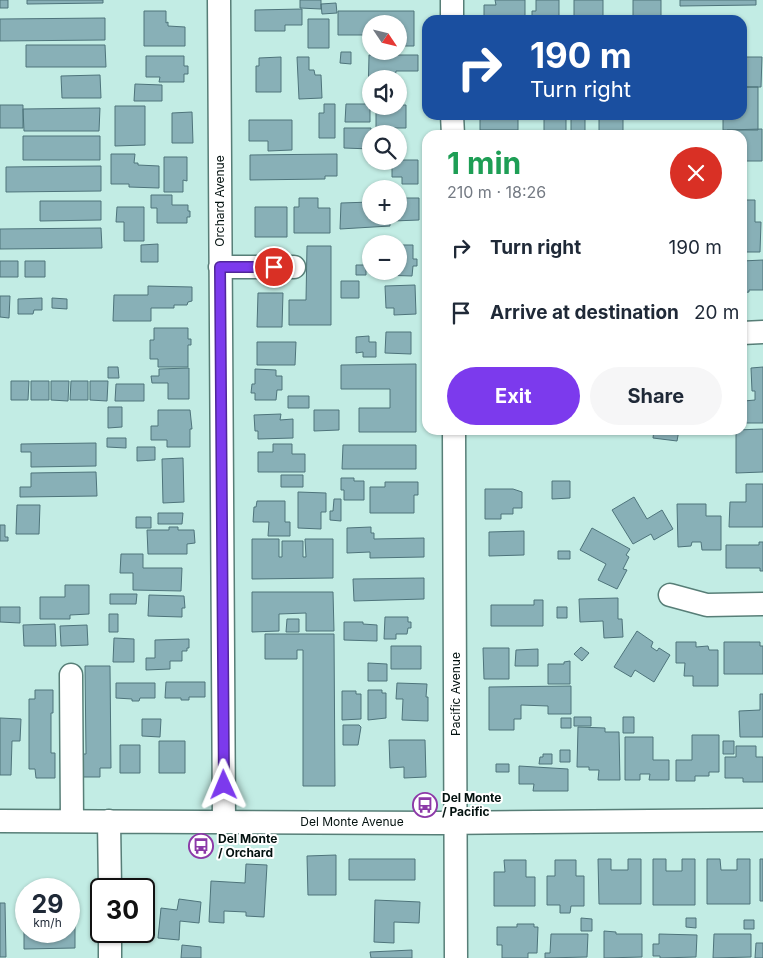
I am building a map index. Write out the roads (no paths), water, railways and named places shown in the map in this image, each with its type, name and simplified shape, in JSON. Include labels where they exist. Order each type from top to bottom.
[{"type":"street","name":"Orchard Avenue","points":[[218,0],[224,822]]},
{"type":"street","points":[[452,0],[452,15]]},
{"type":"street","points":[[220,267],[294,267]]},
{"type":"street","points":[[747,333],[763,332]]},
{"type":"street","name":"Pacific Avenue","points":[[454,435],[457,823],[456,958]]},
{"type":"street","points":[[670,595],[707,605],[763,604]]},
{"type":"street","points":[[70,675],[72,821]]},
{"type":"street","name":"Del Monte Avenue","points":[[0,821],[457,823],[763,820]]},
{"type":"street","points":[[109,821],[110,878]]},
{"type":"street","points":[[110,943],[110,958]]},
{"type":"place","name":"Del Monte / Pacific","points":[[425,805]]},
{"type":"place","name":"Del Monte / Orchard","points":[[201,846]]}]
